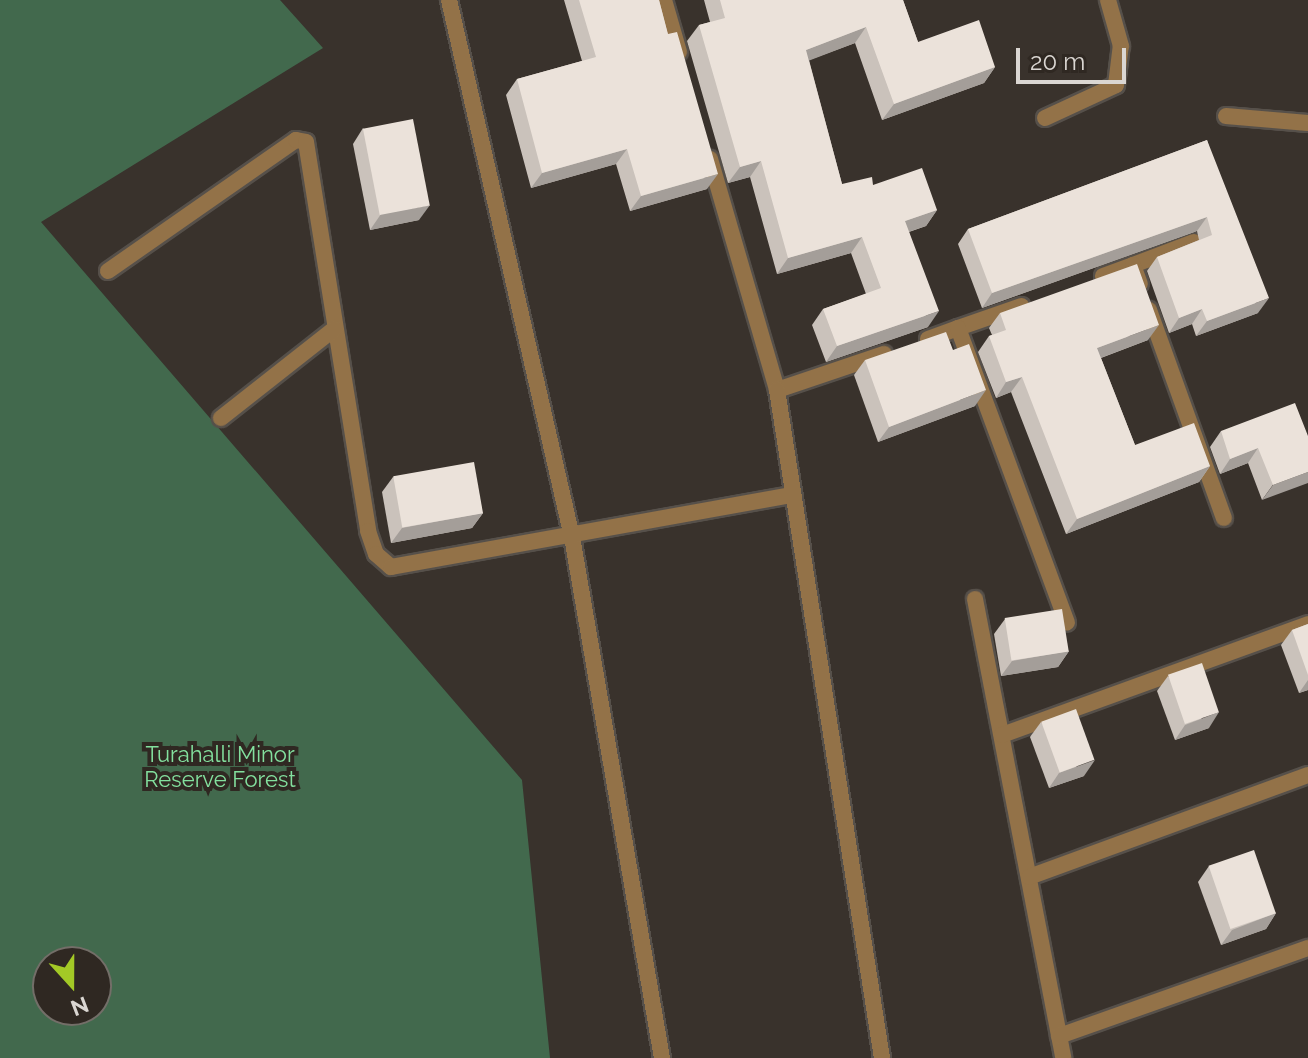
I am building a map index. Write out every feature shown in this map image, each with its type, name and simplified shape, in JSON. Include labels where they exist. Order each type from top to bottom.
[{"type":"street","points":[[449,0],[572,537],[662,1058]]},
{"type":"street","points":[[664,0],[686,75]]},
{"type":"street","points":[[1045,118],[1116,85],[1121,46],[1108,0]]},
{"type":"street","points":[[1226,116],[1308,123]]},
{"type":"street","points":[[703,135],[777,390],[882,1058]]},
{"type":"street","points":[[108,271],[301,139],[376,554],[391,567],[415,567],[793,495]]},
{"type":"street","points":[[1089,281],[1194,242]]},
{"type":"street","points":[[1133,265],[1224,518]]},
{"type":"street","points":[[777,390],[1046,297]]},
{"type":"street","points":[[958,328],[1067,623]]},
{"type":"street","points":[[221,418],[334,329]]},
{"type":"street","points":[[975,599],[1063,1058]]},
{"type":"street","points":[[1002,735],[1308,624]]},
{"type":"street","points":[[1029,877],[1308,775]]},
{"type":"street","points":[[1059,1036],[1308,948]]},
{"type":"green space","name":"Turahalli Minor Reserve Forest","points":[[0,0],[280,0],[323,48],[41,222],[522,780],[550,1058],[0,1058]]},
{"type":"building","points":[[579,0],[659,0],[668,34],[677,32],[718,174],[641,196],[627,149],[542,173],[517,79],[596,57]]},
{"type":"building","points":[[720,0],[903,0],[918,42],[979,20],[995,67],[894,104],[866,27],[806,50],[842,184],[872,177],[873,185],[922,168],[937,210],[905,221],[939,311],[837,346],[823,309],[881,288],[862,237],[788,258],[761,161],[740,167],[699,25],[725,18]]},
{"type":"building","points":[[413,119],[430,205],[380,215],[363,129]]},
{"type":"building","points":[[1207,140],[1269,298],[1207,321],[1202,309],[1179,318],[1157,257],[1212,235],[1207,217],[992,293],[968,229]]},
{"type":"building","points":[[1137,264],[1159,325],[1097,348],[1135,445],[1194,423],[1210,466],[1077,519],[1022,377],[1006,382],[989,336],[1006,330],[1000,313]]},
{"type":"building","points":[[946,332],[953,350],[969,344],[986,390],[889,427],[865,360]]},
{"type":"building","points":[[1295,403],[1308,436],[1308,472],[1273,485],[1258,448],[1230,459],[1221,431]]},
{"type":"building","points":[[474,462],[483,513],[402,527],[393,476]]},
{"type":"building","points":[[1062,609],[1069,651],[1011,661],[1005,618]]},
{"type":"building","points":[[1308,624],[1308,675],[1292,630]]},
{"type":"building","points":[[1202,663],[1219,712],[1185,724],[1168,675]]},
{"type":"building","points":[[1076,709],[1094,760],[1060,772],[1041,722]]},
{"type":"building","points":[[1254,850],[1276,913],[1230,929],[1209,866]]}]
